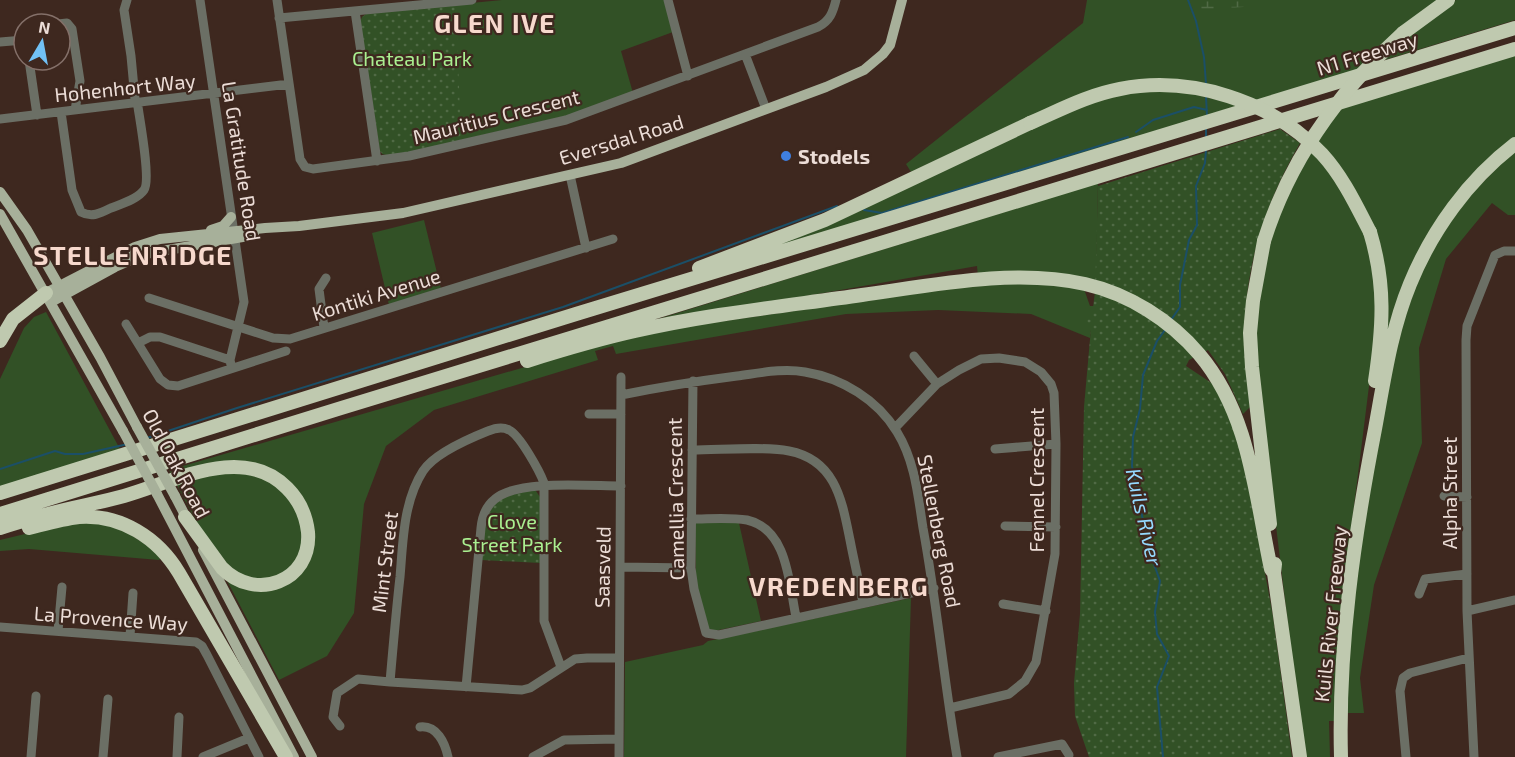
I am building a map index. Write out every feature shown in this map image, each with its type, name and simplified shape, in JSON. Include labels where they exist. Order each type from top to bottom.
[{"type":"highway","points":[[1274,573],[1250,333],[1253,301],[1264,241],[1274,209],[1285,185],[1326,116],[1356,78],[1403,33],[1448,0]]},
{"type":"highway","name":"N1 Freeway","points":[[576,314],[1230,116],[1515,27]]},
{"type":"highway","name":"N1 Freeway","points":[[260,432],[1515,49]]},
{"type":"highway","points":[[0,493],[576,314],[825,220],[1089,97],[1135,87],[1173,86],[1228,96],[1276,117],[1321,154],[1344,183],[1370,232],[1377,257],[1383,307],[1368,427],[1365,476]]},
{"type":"highway","points":[[1365,476],[1392,342],[1402,307],[1419,264],[1437,231],[1460,199],[1484,172],[1515,144]]},
{"type":"highway","points":[[0,514],[260,432],[266,435],[599,340],[664,325],[898,290],[975,280],[1024,278],[1060,280],[1108,291],[1133,302],[1167,323],[1199,354],[1218,380],[1230,403],[1247,446],[1271,569],[1274,573]]},
{"type":"highway","points":[[0,341],[13,319],[49,297]]},
{"type":"highway","points":[[0,528],[49,513],[127,496],[211,470],[229,466],[248,467],[263,471],[277,479],[298,501],[307,528],[308,542],[305,555],[296,569],[281,581],[262,585],[244,583],[230,576],[222,568],[185,517]]},
{"type":"highway","name":"Kuils River Freeway","points":[[1341,757],[1341,684],[1345,623],[1365,476]]},
{"type":"highway","points":[[0,536],[68,519],[86,517],[122,523],[141,532],[175,566],[286,757]]},
{"type":"highway","name":"Kuils River Freeway","points":[[1274,573],[1300,757]]},
{"type":"main road","name":"Eversdal Road","points":[[61,289],[87,281],[130,259],[152,252],[234,235],[403,213],[621,163],[857,74],[873,64],[890,45],[902,0]]},
{"type":"main road","name":"Old Oak Road","points":[[0,192],[27,230],[100,357],[312,757]]},
{"type":"main road","name":"Old Oak Road","points":[[0,214],[123,431],[294,757]]},
{"type":"main road","points":[[176,236],[217,229],[231,217]]},
{"type":"main road","name":"Eversdal Road","points":[[49,297],[135,247],[176,236],[234,235]]},
{"type":"main road","points":[[76,316],[78,295],[87,281]]},
{"type":"street","points":[[61,112],[75,199],[81,212],[92,216],[135,197],[145,190],[147,174],[124,10],[127,0]]},
{"type":"street","name":"La Gratitude Road","points":[[200,0],[244,302],[231,364]]},
{"type":"street","name":"Mauritius Crescent","points":[[277,0],[300,159],[303,165],[313,169],[420,154],[566,120],[822,25],[831,16],[836,0]]},
{"type":"street","points":[[279,18],[472,0]]},
{"type":"street","points":[[669,0],[688,76]]},
{"type":"street","points":[[355,11],[377,161]]},
{"type":"street","points":[[72,29],[80,77],[75,110]]},
{"type":"street","points":[[745,54],[766,109]]},
{"type":"street","points":[[31,72],[37,115]]},
{"type":"street","name":"Hohenhort Way","points":[[0,119],[289,84]]},
{"type":"street","points":[[570,176],[586,248]]},
{"type":"street","name":"Kontiki Avenue","points":[[149,298],[273,338],[286,340],[613,240]]},
{"type":"street","name":"Alpha Street","points":[[1473,757],[1467,611],[1467,326],[1495,255],[1504,251],[1515,251]]},
{"type":"street","points":[[324,328],[320,289],[326,278]]},
{"type":"street","points":[[126,324],[160,379],[168,385],[178,386],[231,364],[286,351]]},
{"type":"street","points":[[138,343],[155,336],[231,364]]},
{"type":"street","points":[[914,356],[937,384]]},
{"type":"street","name":"Fennel Crescent","points":[[895,428],[937,384],[981,359],[999,358],[1025,363],[1041,372],[1051,384],[1054,393],[1056,444],[1054,564],[1036,662],[1022,684],[999,697],[950,708]]},
{"type":"street","name":"Stellenberg Road","points":[[621,395],[693,381],[778,370],[813,373],[838,381],[861,394],[881,411],[895,428],[905,446],[913,469],[934,588],[957,757]]},
{"type":"street","name":"Saasveld","points":[[619,757],[621,377]]},
{"type":"street","name":"Camellia Crescent","points":[[693,381],[691,568],[703,629],[708,634],[718,634],[934,588]]},
{"type":"street","points":[[589,414],[621,414]]},
{"type":"street","name":"Mint Street","points":[[390,682],[405,519],[421,475],[427,466],[461,442],[494,428],[503,428],[511,431],[518,439],[540,473],[544,486]]},
{"type":"street","points":[[995,449],[1056,444]]},
{"type":"street","points":[[692,450],[786,451],[802,455],[822,467],[833,481],[841,498],[863,603]]},
{"type":"street","points":[[466,687],[481,528],[485,512],[493,500],[506,492],[544,486],[621,486]]},
{"type":"street","points":[[544,486],[544,621],[561,667]]},
{"type":"street","points":[[1444,496],[1467,497]]},
{"type":"street","points":[[691,519],[746,520],[756,523],[770,533],[778,543],[782,555],[796,617]]},
{"type":"street","points":[[1005,526],[1056,527]]},
{"type":"street","points":[[620,567],[691,568]]},
{"type":"street","points":[[1419,594],[1425,579],[1467,574]]},
{"type":"street","points":[[58,631],[62,587]]},
{"type":"street","points":[[130,636],[133,593]]},
{"type":"street","points":[[1467,611],[1515,600]]},
{"type":"street","points":[[1004,604],[1046,611]]},
{"type":"street","name":"La Provence Way","points":[[0,627],[189,640],[200,644],[259,757]]},
{"type":"street","points":[[340,726],[333,717],[337,693],[358,679],[522,690],[530,688],[579,658],[619,658]]},
{"type":"street","points":[[1406,757],[1400,691],[1403,678],[1410,673],[1468,658]]},
{"type":"street","points":[[31,757],[36,696]]},
{"type":"street","points":[[103,757],[108,699]]},
{"type":"street","points":[[177,757],[179,717]]},
{"type":"street","points":[[420,727],[428,727],[435,731],[448,757]]},
{"type":"street","points":[[203,757],[249,738]]},
{"type":"street","points":[[532,757],[564,740],[619,739]]},
{"type":"street","points":[[998,757],[1062,744],[1069,755]]},
{"type":"green space","points":[[502,0],[665,0],[673,32],[621,51],[633,93],[583,112],[390,156],[382,154],[362,17],[368,13]]},
{"type":"green space","points":[[1087,0],[1437,0],[1406,23],[1356,70],[1256,101],[1178,80],[1029,117],[911,172],[906,164],[1083,23]]},
{"type":"green space","points":[[1185,0],[1257,0],[1256,5],[1252,6],[1189,12]]},
{"type":"green space","points":[[1456,0],[1515,0],[1515,20],[1378,62],[1431,16]]},
{"type":"green space","name":"Chateau Park","points":[[456,5],[461,141],[390,156],[380,152],[360,22],[362,17],[368,13]]},
{"type":"green space","points":[[1515,55],[1515,140],[1454,201],[1387,350],[1373,226],[1350,181],[1315,140],[1336,110]]},
{"type":"green space","points":[[1176,90],[1240,105],[782,247],[781,242],[1084,104],[1138,91]]},
{"type":"green space","points":[[1280,129],[1300,143],[1287,166],[1266,215],[1252,264],[1245,316],[1250,407],[1243,414],[1225,374],[1208,350],[1189,360],[1186,366],[1213,384],[1230,414],[1242,450],[1273,616],[1292,757],[1089,757],[1075,716],[1074,683],[1080,614],[1084,407],[1091,328],[1087,328],[1085,317],[1092,315],[1095,292],[1098,186]]},
{"type":"green space","points":[[1309,149],[1327,168],[1362,224],[1376,274],[1375,338],[1343,594],[1337,721],[1329,721],[1330,757],[1304,757],[1254,344],[1267,242]]},
{"type":"green space","points":[[1515,149],[1515,215],[1508,215],[1492,203],[1446,259],[1419,348],[1422,443],[1374,585],[1360,678],[1364,713],[1346,713],[1351,619],[1374,458],[1396,342],[1423,266],[1457,209]]},
{"type":"green space","points":[[1098,183],[1096,284],[978,277],[977,266],[659,322],[658,319]]},
{"type":"green space","points":[[424,220],[441,289],[389,305],[372,233]]},
{"type":"green space","points":[[1046,283],[1084,289],[1090,306],[1094,306],[1090,338],[1031,314],[938,310],[846,314],[616,354],[613,346],[595,351],[598,360],[434,410],[386,446],[364,504],[354,613],[327,656],[279,680],[169,470],[594,347],[675,328],[977,285]]},
{"type":"green space","points":[[46,312],[121,451],[0,488],[0,379],[24,328],[34,317]]},
{"type":"green space","name":"Clove Street Park","points":[[536,491],[540,497],[540,563],[481,560],[483,534],[491,509],[507,496]]},
{"type":"green space","points":[[79,521],[119,527],[163,556],[159,560],[29,549],[0,551],[0,540]]},
{"type":"green space","points":[[695,522],[739,523],[761,621],[714,631],[709,630],[696,582]]},
{"type":"green space","points":[[911,598],[906,757],[624,757],[625,662],[703,645],[708,641]]},
{"type":"waterway","name":"Kuils River","points":[[1188,0],[1196,21],[1204,57],[1206,84]]},
{"type":"waterway","name":"Kuils River","points":[[1206,96],[1207,117]]},
{"type":"waterway","points":[[1136,132],[1153,120],[1194,107],[1207,110]]},
{"type":"waterway","name":"Kuils River","points":[[1206,126],[1206,138]]},
{"type":"waterway","points":[[864,210],[882,213],[1128,137]]},
{"type":"waterway","name":"Kuils River","points":[[1171,320],[1180,307],[1180,285],[1189,240],[1197,225],[1196,186],[1205,163],[1206,150]]},
{"type":"waterway","points":[[147,438],[563,307],[837,206]]},
{"type":"waterway","name":"Kuils River","points":[[1163,757],[1157,687],[1169,656],[1157,634],[1155,612],[1160,581],[1149,550],[1132,466],[1133,437],[1140,409],[1143,375],[1157,341],[1165,330]]},
{"type":"waterway","points":[[0,469],[55,451],[65,454],[83,454],[128,444]]},
{"type":"place","name":"Stodels","points":[[786,156]]},
{"type":"district","name":"GLEN IVE","points":[[495,22]]},
{"type":"district","name":"STELLENRIDGE","points":[[133,254]]},
{"type":"district","name":"VREDENBERG","points":[[839,585]]}]
